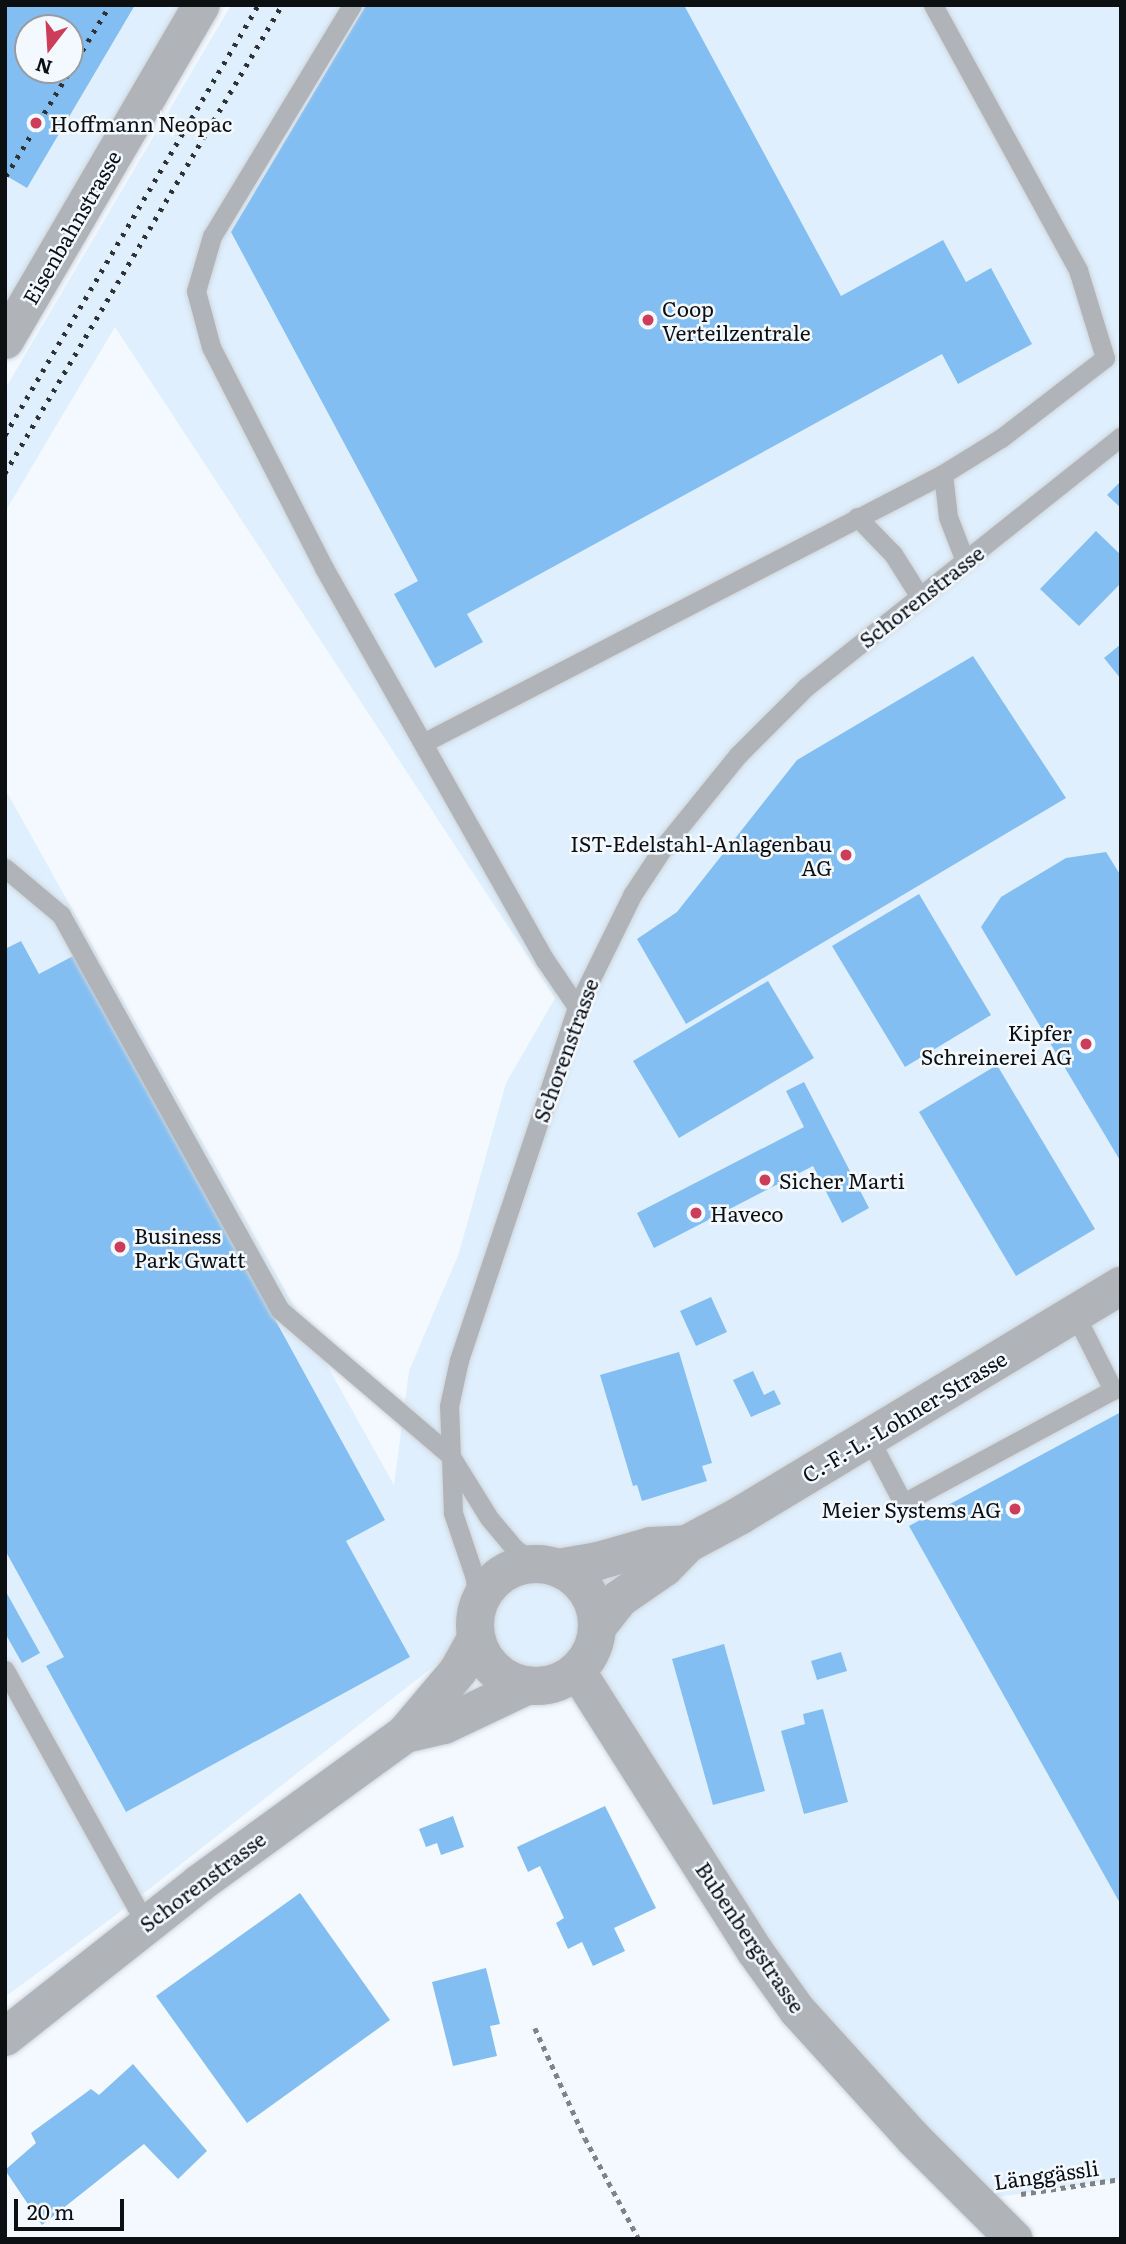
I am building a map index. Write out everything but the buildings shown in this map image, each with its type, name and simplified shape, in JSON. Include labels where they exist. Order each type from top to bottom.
[{"type":"street","name":"Eisenbahnstrasse","points":[[5,340],[201,5]]},
{"type":"street","name":"C.-F.-L.-Lohner-Strasse","points":[[598,1626],[619,1599],[665,1567],[687,1544],[741,1515],[868,1436],[1121,1286]]},
{"type":"street","name":"C.-F.-L.-Lohner-Strasse","points":[[547,1566],[598,1561],[651,1546],[687,1544]]},
{"type":"street","points":[[547,1566],[577,1580],[591,1597],[598,1626],[593,1650],[578,1671],[562,1681],[526,1686],[506,1679],[489,1665],[477,1622],[487,1588],[500,1576],[516,1567],[547,1566]]},
{"type":"street","name":"Schorenstrasse","points":[[5,2037],[146,1924],[301,1807],[405,1734],[457,1671],[477,1622]]},
{"type":"street","name":"Bubenbergstrasse","points":[[578,1671],[754,1950],[797,2010],[914,2139],[1014,2239]]},
{"type":"street","name":"Schorenstrasse","points":[[405,1734],[444,1725],[526,1686]]},
{"type":"lane","points":[[352,5],[212,236],[196,291],[211,347],[324,568],[545,960],[577,1007]]},
{"type":"lane","points":[[423,743],[943,474],[1001,438],[1105,358],[1078,270],[933,5]]},
{"type":"lane","name":"Schorenstrasse","points":[[477,1622],[475,1578],[453,1513],[449,1406],[459,1360],[577,1007],[632,895],[665,845],[738,755],[806,687],[1121,436]]},
{"type":"lane","points":[[943,474],[948,517],[965,562]]},
{"type":"lane","points":[[857,517],[894,554],[920,597]]},
{"type":"lane","points":[[5,868],[61,915],[280,1310],[450,1455],[505,1537],[547,1566]]},
{"type":"lane","points":[[868,1436],[903,1503],[1113,1390],[1075,1314]]},
{"type":"lane","points":[[5,1670],[146,1924]]},
{"type":"path","points":[[535,2028],[586,2138],[639,2239]]},
{"type":"path","name":"Länggässli","points":[[977,2200],[1121,2179]]},
{"type":"shaded area","points":[[5,5],[201,5],[5,340]]},
{"type":"shaded area","points":[[231,5],[1121,5],[1121,2179],[977,2200],[847,2066],[577,1671],[438,1663],[116,1915],[5,1997],[5,789],[394,1485],[409,1371],[459,1253],[506,1083],[555,998],[115,327],[5,512],[5,389]]},
{"type":"railway","points":[[6,176],[110,5]]},
{"type":"railway","points":[[5,435],[258,5]]},
{"type":"railway","points":[[5,473],[282,5]]},
{"type":"place","name":"Hoffmann Neopac","points":[[36,123]]},
{"type":"place","name":"Coop Verteilzentrale","points":[[648,320]]},
{"type":"place","name":"IST-Edelstahl-Anlagenbau AG","points":[[846,855]]},
{"type":"place","name":"Kipfer Schreinerei AG","points":[[1086,1044]]},
{"type":"place","name":"Sicher Marti","points":[[765,1180]]},
{"type":"place","name":"Haveco","points":[[696,1213]]},
{"type":"place","name":"Business Park Gwatt","points":[[120,1247]]},
{"type":"place","name":"Meier Systems AG","points":[[1015,1509]]}]
